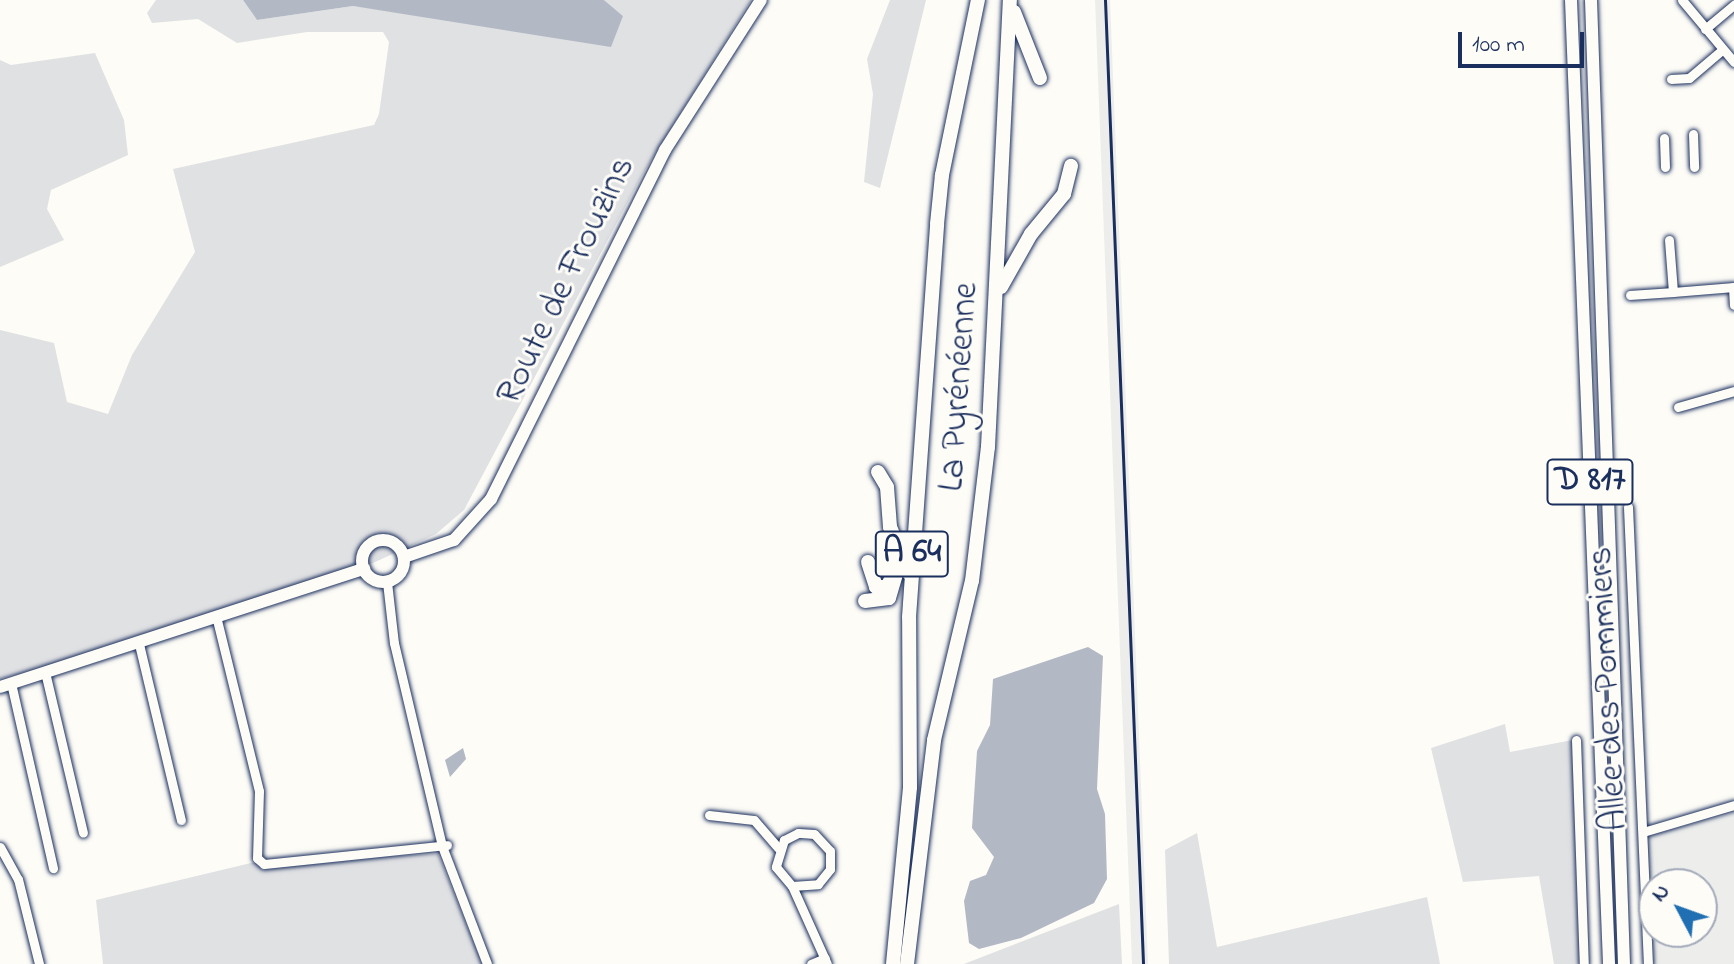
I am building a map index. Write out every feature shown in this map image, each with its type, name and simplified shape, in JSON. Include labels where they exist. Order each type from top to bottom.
[{"type":"highway","name":"La Pyrénéenne","points":[[893,964],[911,762],[911,578],[942,175],[978,0]]},
{"type":"highway","name":"La Pyrénéenne","points":[[907,964],[934,740],[972,581],[999,291],[1010,0]]},
{"type":"highway","points":[[1010,0],[1040,78]]},
{"type":"highway","points":[[999,291],[1024,244],[1064,194],[1071,166]]},
{"type":"highway","points":[[865,601],[889,598],[894,573],[887,487],[878,472]]},
{"type":"highway","points":[[868,562],[876,587],[887,587],[915,519]]},
{"type":"highway","points":[[890,527],[911,578]]},
{"type":"main road","name":"Route de Frouzins","points":[[404,557],[454,540],[491,499],[665,150],[761,0]]},
{"type":"main road","name":"D 817","points":[[1571,0],[1609,964]]},
{"type":"main road","name":"D 817","points":[[1591,0],[1624,964]]},
{"type":"main road","points":[[377,541],[397,545],[404,557],[402,570],[387,582],[373,580],[364,569],[366,549],[377,541]]},
{"type":"main road","points":[[5,685],[217,620],[364,569]]},
{"type":"street","points":[[1682,0],[1734,62]]},
{"type":"street","points":[[1705,29],[1734,5]]},
{"type":"street","points":[[1671,79],[1689,78],[1722,50]]},
{"type":"street","points":[[1693,134],[1694,167]]},
{"type":"street","points":[[1664,138],[1665,167]]},
{"type":"street","points":[[1669,240],[1673,292]]},
{"type":"street","points":[[1630,295],[1733,287],[1734,305]]},
{"type":"street","points":[[1678,407],[1734,391]]},
{"type":"street","name":"Allée des Pommiers","points":[[1628,507],[1648,964]]},
{"type":"street","points":[[387,582],[394,643],[445,846],[487,964]]},
{"type":"street","points":[[217,620],[259,791],[257,858],[264,864],[445,846]]},
{"type":"street","points":[[139,644],[181,820]]},
{"type":"street","points":[[45,672],[83,833]]},
{"type":"street","points":[[5,685],[53,868]]},
{"type":"street","points":[[1576,740],[1584,964]]},
{"type":"street","points":[[1643,832],[1734,805]]},
{"type":"street","points":[[709,815],[754,820],[778,848],[778,872],[792,886],[826,961],[811,964]]},
{"type":"street","points":[[778,848],[789,836],[804,832],[819,837],[830,851],[825,877],[809,887],[792,886]]},
{"type":"street","points":[[0,847],[18,879],[39,964]]},
{"type":"shaded area","points":[[156,0],[243,0],[257,20],[353,6],[429,16],[623,16],[604,0],[751,0],[645,170],[464,510],[436,534],[373,563],[153,637],[0,679],[0,330],[54,343],[67,402],[108,414],[132,355],[195,252],[173,169],[374,125],[379,114],[389,42],[383,32],[307,32],[237,43],[198,19],[152,23],[147,13]]},
{"type":"shaded area","points":[[243,0],[604,0],[623,16],[611,47],[353,6],[257,20]]},
{"type":"shaded area","points":[[890,0],[926,0],[880,188],[864,182],[873,94],[867,59]]},
{"type":"shaded area","points":[[1095,0],[1110,0],[1148,964],[1132,964]]},
{"type":"shaded area","points":[[95,53],[124,120],[128,155],[51,190],[47,209],[64,240],[0,267],[0,60],[11,65]]},
{"type":"shaded area","points":[[1088,647],[1103,656],[1097,789],[1105,814],[1107,879],[1094,903],[1021,938],[979,949],[969,943],[964,901],[970,881],[986,875],[994,857],[972,828],[977,751],[990,725],[993,679]]},
{"type":"shaded area","points":[[1505,724],[1510,752],[1578,739],[1585,964],[1554,964],[1539,876],[1463,882],[1431,748]]},
{"type":"shaded area","points":[[463,748],[466,759],[450,777],[445,760]]},
{"type":"shaded area","points":[[1734,813],[1734,964],[1652,964],[1651,948],[1718,948],[1718,868],[1648,868],[1647,836]]},
{"type":"shaded area","points":[[1197,833],[1217,947],[1427,897],[1440,964],[1169,964],[1165,850]]},
{"type":"shaded area","points":[[438,854],[482,964],[103,964],[96,900],[251,863]]},
{"type":"shaded area","points":[[1119,904],[1122,964],[964,964]]},
{"type":"railway","points":[[1105,0],[1143,964]]}]
